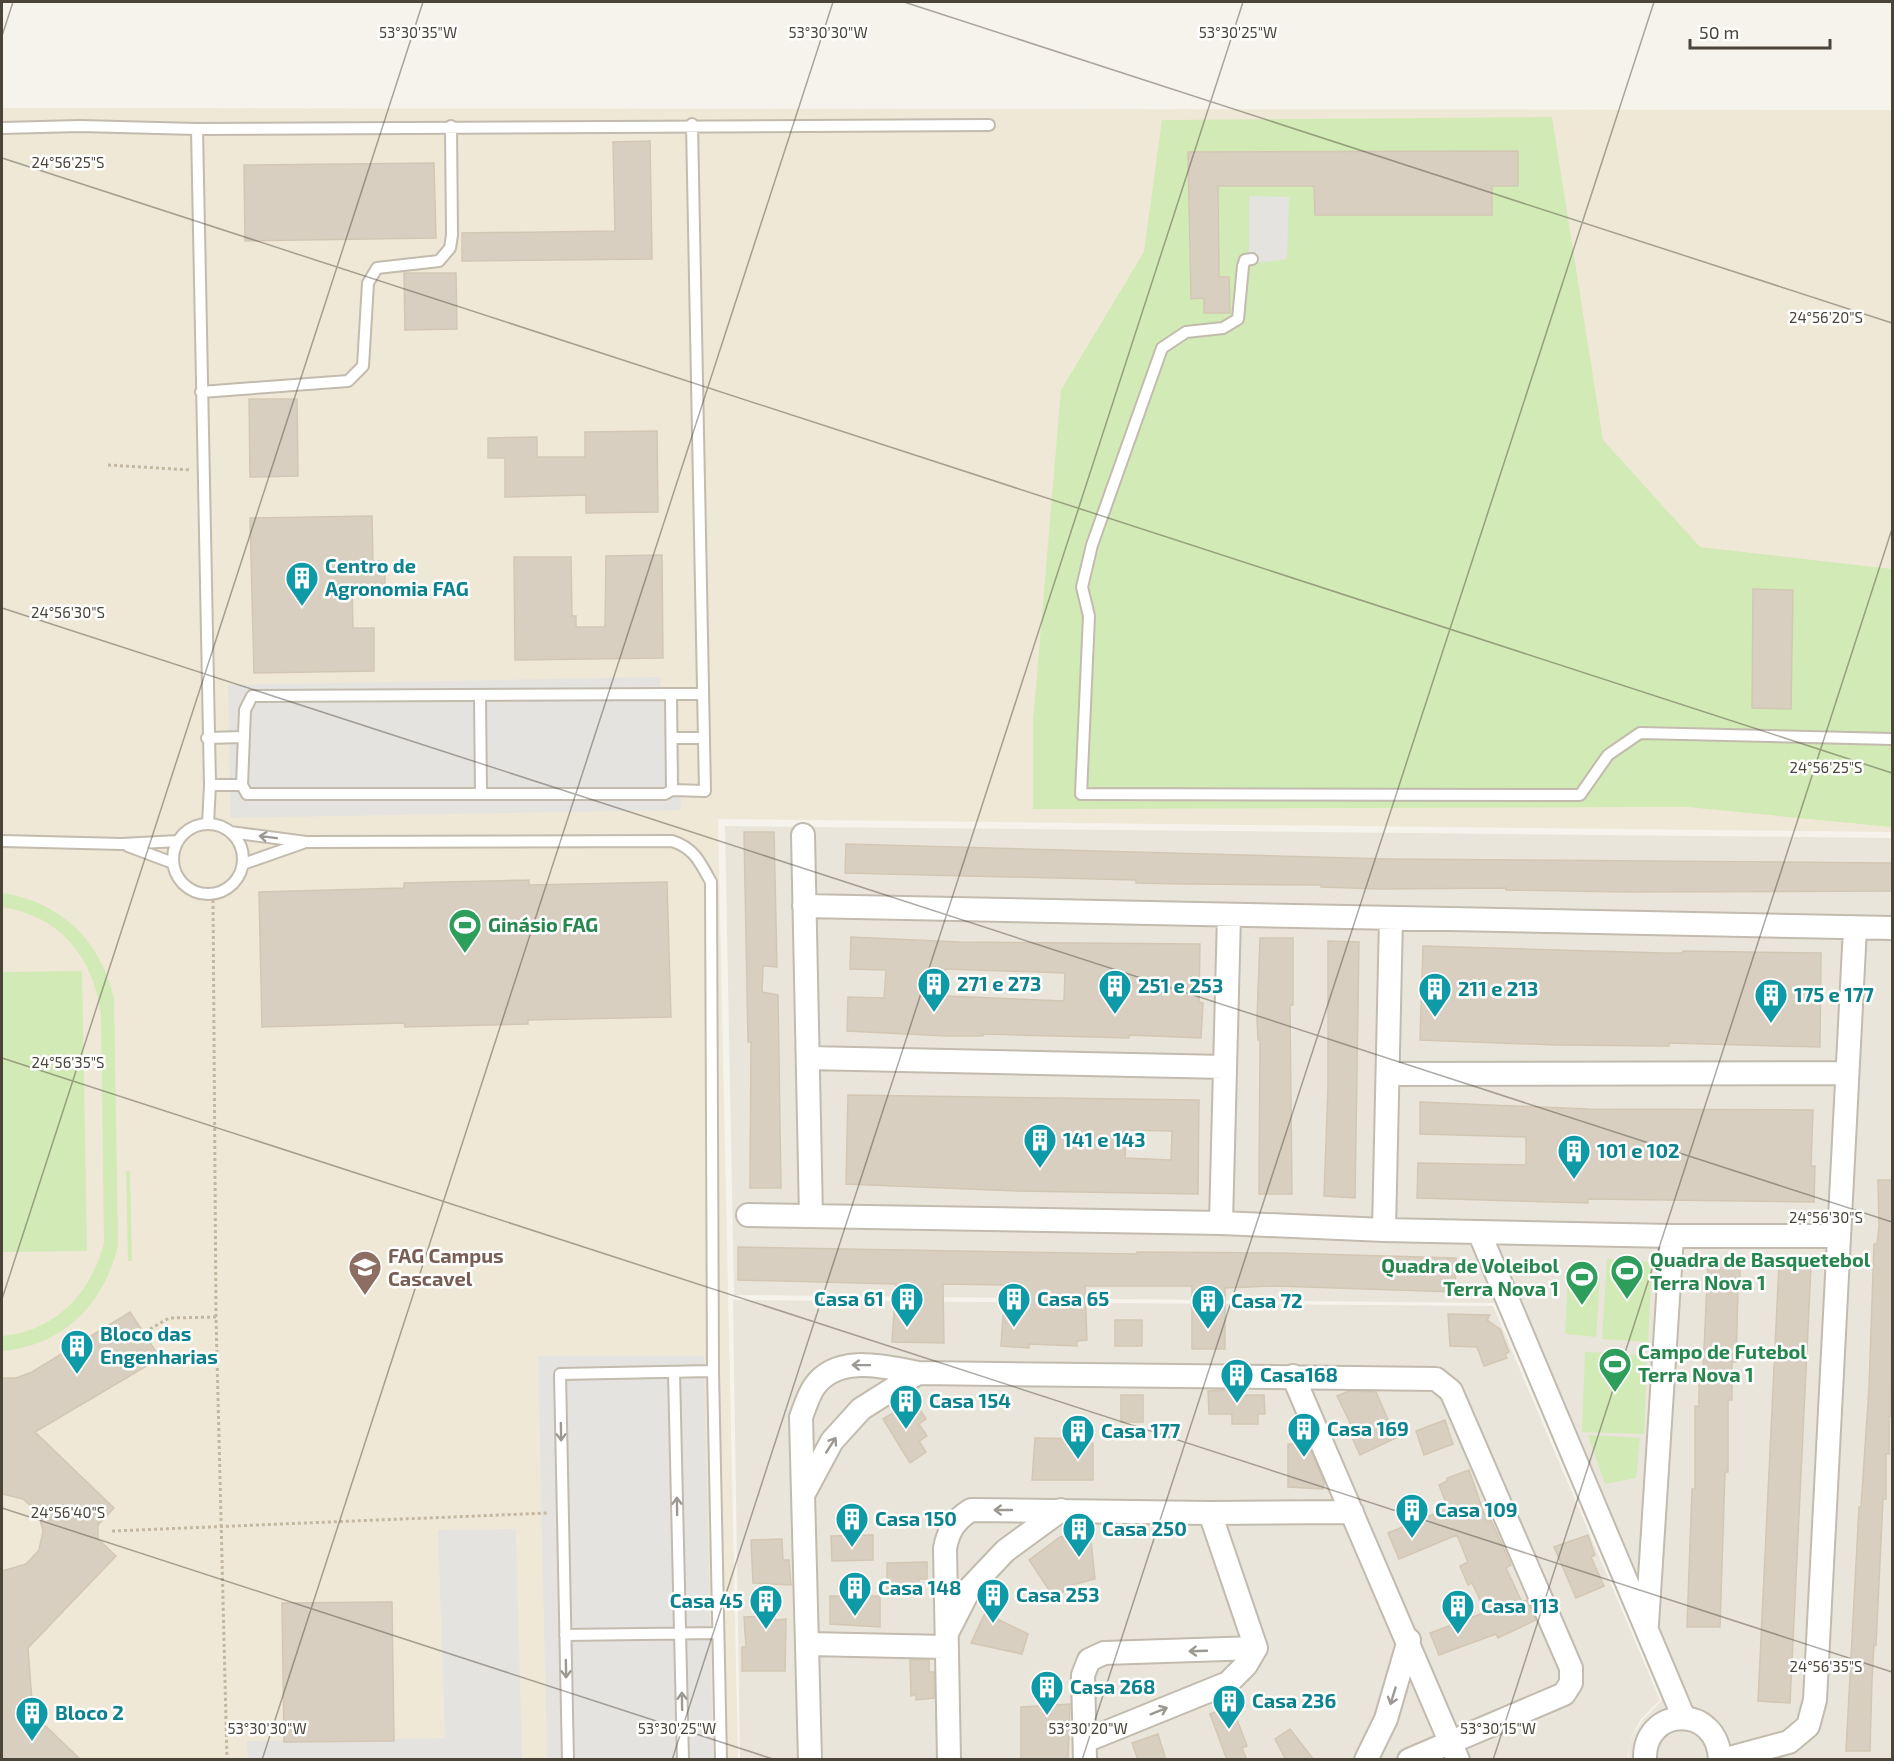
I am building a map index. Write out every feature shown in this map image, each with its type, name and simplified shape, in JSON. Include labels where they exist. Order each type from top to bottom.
[{"type":"street","points":[[803,835],[811,1216]]},
{"type":"street","points":[[804,906],[1893,928]]},
{"type":"street","points":[[1221,1223],[1228,915]]},
{"type":"street","points":[[1384,1230],[1391,918]]},
{"type":"street","points":[[1645,1760],[1647,1740],[1653,1731],[1662,1723],[1684,1718],[1701,1723],[1715,1736],[1721,1760],[1789,1742],[1808,1726],[1815,1700],[1855,928]]},
{"type":"street","points":[[808,1058],[1225,1067]]},
{"type":"street","points":[[1388,1074],[1847,1073]]},
{"type":"street","points":[[748,1215],[1221,1223],[1384,1230],[1672,1236],[1838,1236]]},
{"type":"street","points":[[1479,1232],[1684,1718]]},
{"type":"street","points":[[1647,1630],[1672,1236]]},
{"type":"street","points":[[810,1760],[809,1644],[801,1417],[815,1386],[831,1371],[851,1365],[882,1366],[918,1373],[1436,1379],[1451,1391],[1571,1668],[1571,1683],[1564,1694],[1454,1750],[1409,1760]]},
{"type":"street","points":[[802,1496],[832,1441],[861,1409],[918,1373]]},
{"type":"street","points":[[1293,1376],[1409,1640],[1454,1750]]},
{"type":"street","points":[[949,1760],[945,1548],[948,1532],[957,1519],[972,1510],[1352,1512]]},
{"type":"street","points":[[946,1640],[970,1588],[1005,1551],[1061,1510]]},
{"type":"street","points":[[1210,1513],[1256,1648],[1246,1665],[1228,1683],[1085,1750],[1083,1675],[1089,1660],[1104,1653],[1256,1648]]},
{"type":"street","points":[[1619,1563],[1652,1554]]},
{"type":"street","points":[[809,1644],[946,1640]]},
{"type":"street","points":[[1366,1760],[1386,1719],[1409,1640]]},
{"type":"lane","points":[[692,124],[705,791],[672,789],[665,794],[247,794],[242,785],[245,710],[252,696],[703,694]]},
{"type":"lane","points":[[2,128],[989,124]]},
{"type":"lane","points":[[201,392],[348,381],[363,366],[368,283],[377,268],[439,261],[450,248],[452,235],[451,126]]},
{"type":"lane","points":[[197,129],[207,738],[210,785],[208,824]]},
{"type":"lane","points":[[1252,259],[1245,260],[1243,266],[1238,319],[1223,328],[1186,332],[1162,348],[1092,545],[1082,587],[1089,616],[1081,794],[1580,795],[1608,755],[1640,733],[1893,739]]},
{"type":"lane","points":[[671,694],[672,789]]},
{"type":"lane","points":[[480,695],[481,794]]},
{"type":"lane","points":[[207,738],[243,737]]},
{"type":"lane","points":[[672,738],[704,738]]},
{"type":"lane","points":[[210,785],[242,785]]},
{"type":"lane","points":[[230,832],[238,841],[243,864],[233,884],[213,894],[191,890],[182,884],[173,863],[178,841],[191,829],[208,824],[230,832],[306,842],[672,841],[694,851],[711,882],[713,1371],[721,1760]]},
{"type":"lane","points":[[2,841],[122,844],[178,841]]},
{"type":"lane","points":[[243,864],[306,842]]},
{"type":"lane","points":[[122,844],[173,863]]},
{"type":"lane","points":[[568,1760],[560,1374],[713,1371]]},
{"type":"lane","points":[[674,1372],[683,1760]]},
{"type":"lane","points":[[565,1635],[718,1633]]},
{"type":"path","points":[[108,465],[202,470]]},
{"type":"path","points":[[213,894],[216,1317],[227,1760]]},
{"type":"path","points":[[150,1329],[169,1318],[216,1317]]},
{"type":"path","points":[[112,1531],[563,1512]]},
{"type":"shaded area","name":"FAG Campus Cascavel","points":[[2,108],[1892,110],[1892,832],[718,819],[738,1759],[2,1760]]},
{"type":"shaded area","points":[[1249,196],[1289,197],[1287,259],[1249,264]]},
{"type":"shaded area","points":[[660,677],[661,689],[678,689],[681,810],[231,818],[228,685]]},
{"type":"shaded area","points":[[725,826],[1892,838],[1892,1759],[1629,1759],[1629,1742],[1628,1760],[740,1759],[733,1300],[1493,1306],[1660,1700],[1641,1719],[1629,1741],[1643,1720],[1662,1700],[1495,1303],[734,1295]]},
{"type":"shaded area","points":[[538,1356],[704,1356],[713,1759],[547,1759]]},
{"type":"shaded area","points":[[516,1529],[522,1759],[248,1759],[247,1741],[445,1738],[438,1530]]},
{"type":"green space","points":[[1552,117],[1603,440],[1700,547],[1892,569],[1892,827],[1687,807],[1033,809],[1033,722],[1061,390],[1144,252],[1162,120]]},
{"type":"green space","points":[[2,893],[42,905],[60,915],[88,942],[108,977],[114,998],[118,1245],[103,1285],[92,1303],[78,1318],[62,1331],[44,1340],[2,1351],[2,1336],[38,1327],[68,1307],[90,1278],[104,1243],[101,1016],[97,995],[91,976],[71,943],[41,919],[2,907]]},
{"type":"green space","points":[[82,971],[87,1251],[2,1252],[2,972]]},
{"type":"green space","points":[[126,1171],[130,1171],[132,1261],[128,1261]]},
{"type":"green space","name":"Quadra de Basquetebol Terra Nova 1","points":[[1607,1259],[1652,1262],[1648,1342],[1602,1339]]},
{"type":"green space","name":"Quadra de Voleibol Terra Nova 1","points":[[1568,1275],[1600,1277],[1596,1337],[1565,1334]]},
{"type":"green space","name":"Campo de Futebol Terra Nova 1","points":[[1585,1352],[1647,1355],[1644,1434],[1582,1432]]},
{"type":"green space","points":[[1588,1435],[1640,1438],[1636,1478],[1605,1484]]},
{"type":"building","points":[[650,141],[652,259],[462,261],[462,233],[615,231],[613,142]]},
{"type":"building","points":[[1518,151],[1518,186],[1492,186],[1492,215],[1315,215],[1314,186],[1218,186],[1219,277],[1229,277],[1230,313],[1204,313],[1204,298],[1191,299],[1188,152]]},
{"type":"building","points":[[434,163],[436,238],[245,241],[244,165]]},
{"type":"building","points":[[404,273],[456,273],[457,329],[405,330]]},
{"type":"building","points":[[249,399],[297,399],[298,476],[250,477]]},
{"type":"building","points":[[657,431],[658,512],[586,513],[586,495],[505,497],[505,458],[488,458],[488,438],[537,437],[537,457],[585,457],[585,432]]},
{"type":"building","name":"Centro de Agronomia FAG","points":[[372,516],[373,561],[385,561],[385,586],[352,586],[353,628],[374,628],[374,671],[254,673],[250,518]]},
{"type":"building","points":[[662,555],[663,658],[515,660],[514,557],[571,557],[572,616],[576,616],[576,627],[605,627],[606,556]]},
{"type":"building","points":[[1753,589],[1793,590],[1791,709],[1752,708]]},
{"type":"building","points":[[744,832],[774,832],[777,967],[763,966],[762,992],[778,995],[781,1188],[750,1188],[751,1042],[748,1042]]},
{"type":"building","points":[[846,844],[1389,859],[1893,863],[1893,891],[1628,892],[1506,890],[1506,888],[1380,889],[1321,887],[1321,885],[1136,883],[1136,880],[845,873]]},
{"type":"building","name":"Ginásio FAG","points":[[529,880],[529,885],[667,882],[671,1017],[528,1020],[528,1024],[405,1027],[404,1023],[262,1027],[259,892],[404,888],[404,883]]},
{"type":"building","points":[[851,937],[959,942],[1200,944],[1199,1002],[1203,1003],[1201,1038],[1129,1035],[1129,1038],[983,1034],[983,1036],[947,1036],[847,1031],[848,997],[884,998],[886,970],[850,969]],"holes":[[[945,969],[1065,973],[1064,1001],[944,996]]]},
{"type":"building","points":[[1260,938],[1293,938],[1293,1005],[1290,1005],[1292,1194],[1259,1194],[1260,1040],[1258,1040],[1257,1019]]},
{"type":"building","points":[[1328,941],[1359,942],[1355,1198],[1324,1196],[1328,1087]]},
{"type":"building","points":[[1423,946],[1663,953],[1683,953],[1683,951],[1821,953],[1820,1047],[1669,1043],[1669,1046],[1556,1045],[1420,1040]]},
{"type":"building","points":[[848,1095],[1199,1100],[1198,1194],[1017,1191],[846,1184]],"holes":[[[1126,1130],[1172,1131],[1171,1160],[1125,1158]]]},
{"type":"building","points":[[1420,1102],[1588,1109],[1813,1110],[1811,1166],[1815,1166],[1814,1202],[1588,1199],[1588,1203],[1417,1198],[1418,1163],[1526,1165],[1526,1137],[1420,1134]]},
{"type":"building","points":[[1878,1180],[1893,1180],[1889,1454],[1886,1454],[1886,1499],[1883,1499],[1870,1751],[1846,1751],[1859,1507],[1861,1507],[1869,1388],[1874,1244],[1877,1244],[1879,1226]]},
{"type":"building","points":[[738,1247],[1137,1254],[1137,1252],[1281,1253],[1456,1258],[1455,1292],[1275,1286],[1225,1288],[1225,1349],[1192,1349],[1192,1286],[1085,1286],[1087,1340],[1077,1341],[1077,1346],[1029,1344],[1029,1348],[1001,1346],[1005,1285],[943,1284],[944,1343],[892,1342],[896,1284],[738,1280]]},
{"type":"building","points":[[1708,1261],[1740,1261],[1736,1362],[1732,1362],[1732,1400],[1728,1400],[1728,1472],[1725,1472],[1720,1627],[1687,1627],[1692,1489],[1695,1489],[1695,1406],[1699,1407],[1699,1372],[1703,1372]]},
{"type":"building","points":[[1779,1264],[1811,1266],[1790,1703],[1758,1701]]},
{"type":"building","points":[[130,1312],[160,1358],[35,1432],[114,1508],[98,1525],[98,1539],[116,1556],[28,1648],[33,1714],[81,1760],[2,1760],[2,1571],[26,1564],[39,1550],[43,1531],[38,1512],[23,1499],[2,1494],[2,1378],[16,1378],[32,1372]]},
{"type":"building","points":[[1448,1314],[1490,1315],[1487,1320],[1500,1329],[1509,1352],[1505,1354],[1507,1358],[1484,1366],[1477,1347],[1450,1346]]},
{"type":"building","points":[[1115,1320],[1142,1320],[1142,1346],[1115,1346]]},
{"type":"building","name":"Casa168","points":[[1225,1390],[1231,1395],[1264,1395],[1265,1414],[1258,1414],[1258,1424],[1232,1424],[1232,1414],[1209,1414],[1208,1391]]},
{"type":"building","points":[[1349,1391],[1376,1392],[1396,1438],[1360,1455],[1348,1429],[1352,1427],[1337,1396]]},
{"type":"building","points":[[1121,1395],[1143,1395],[1143,1422],[1121,1422]]},
{"type":"building","name":"Casa 154","points":[[914,1400],[926,1419],[919,1424],[927,1436],[919,1441],[926,1452],[910,1463],[883,1419]]},
{"type":"building","points":[[1445,1420],[1453,1444],[1424,1455],[1416,1431]]},
{"type":"building","points":[[1035,1438],[1089,1439],[1090,1443],[1093,1443],[1093,1480],[1032,1480]]},
{"type":"building","name":"Casa 169","points":[[1288,1444],[1308,1444],[1324,1482],[1323,1489],[1288,1487]]},
{"type":"building","points":[[1469,1470],[1487,1522],[1491,1520],[1511,1565],[1506,1568],[1522,1602],[1527,1600],[1536,1620],[1498,1638],[1496,1634],[1439,1655],[1430,1633],[1486,1612],[1472,1583],[1468,1585],[1460,1566],[1468,1562],[1457,1535],[1399,1559],[1388,1533],[1448,1508],[1439,1485],[1447,1481],[1447,1478]]},
{"type":"building","points":[[1090,1532],[1095,1579],[1072,1585],[1055,1599],[1029,1560],[1060,1537]]},
{"type":"building","name":"Casa 150","points":[[873,1535],[873,1560],[832,1561],[831,1536]]},
{"type":"building","points":[[1588,1535],[1595,1555],[1591,1557],[1604,1586],[1576,1598],[1554,1547]]},
{"type":"building","points":[[782,1539],[783,1560],[789,1560],[791,1585],[753,1583],[751,1540]]},
{"type":"building","points":[[927,1562],[927,1579],[919,1579],[919,1587],[887,1588],[887,1563]]},
{"type":"building","name":"Casa 148","points":[[830,1596],[880,1596],[880,1627],[830,1624]]},
{"type":"building","points":[[392,1602],[394,1741],[284,1742],[282,1603]]},
{"type":"building","name":"Casa 253","points":[[985,1613],[1028,1634],[1022,1654],[971,1643]]},
{"type":"building","points":[[774,1616],[776,1620],[786,1619],[785,1671],[742,1671],[742,1647],[746,1647],[744,1617]]},
{"type":"building","points":[[910,1660],[929,1660],[929,1672],[934,1672],[934,1698],[916,1700],[916,1694],[911,1696]]},
{"type":"building","points":[[1070,1704],[1068,1760],[1021,1759],[1021,1707]]},
{"type":"building","name":"Casa 236","points":[[1232,1706],[1247,1746],[1242,1748],[1247,1760],[1227,1760],[1210,1714]]},
{"type":"building","points":[[1290,1729],[1314,1760],[1286,1760],[1275,1739]]},
{"type":"building","points":[[1158,1734],[1166,1760],[1138,1760],[1132,1743]]},
{"type":"place","name":"Centro de Agronomia FAG","points":[[302,607]]},
{"type":"place","name":"Ginásio FAG","points":[[465,954]]},
{"type":"place","name":"271 e 273","points":[[934,1013]]},
{"type":"place","name":"251 e 253","points":[[1115,1015]]},
{"type":"place","name":"211 e 213","points":[[1435,1018]]},
{"type":"place","name":"175 e 177","points":[[1771,1024]]},
{"type":"place","name":"141 e 143","points":[[1040,1169]]},
{"type":"place","name":"101 e 102","points":[[1574,1180]]},
{"type":"place","name":"FAG Campus Cascavel","points":[[365,1296]]},
{"type":"place","name":"Quadra de Basquetebol Terra Nova 1","points":[[1627,1300]]},
{"type":"place","name":"Quadra de Voleibol Terra Nova 1","points":[[1582,1306]]},
{"type":"place","name":"Casa 61","points":[[907,1328]]},
{"type":"place","name":"Casa 65","points":[[1014,1328]]},
{"type":"place","name":"Casa 72","points":[[1208,1330]]},
{"type":"place","name":"Bloco das Engenharias","points":[[77,1375]]},
{"type":"place","name":"Campo de Futebol Terra Nova 1","points":[[1615,1393]]},
{"type":"place","name":"Casa168","points":[[1237,1404]]},
{"type":"place","name":"Casa 154","points":[[906,1430]]},
{"type":"place","name":"Casa 169","points":[[1304,1458]]},
{"type":"place","name":"Casa 177","points":[[1078,1460]]},
{"type":"place","name":"Casa 109","points":[[1412,1539]]},
{"type":"place","name":"Casa 150","points":[[852,1548]]},
{"type":"place","name":"Casa 250","points":[[1079,1558]]},
{"type":"place","name":"Casa 148","points":[[855,1617]]},
{"type":"place","name":"Casa 253","points":[[993,1624]]},
{"type":"place","name":"Casa 45","points":[[766,1630]]},
{"type":"place","name":"Casa 113","points":[[1458,1635]]},
{"type":"place","name":"Casa 268","points":[[1047,1716]]},
{"type":"place","name":"Casa 236","points":[[1229,1730]]},
{"type":"place","name":"Bloco 2","points":[[32,1742]]}]
